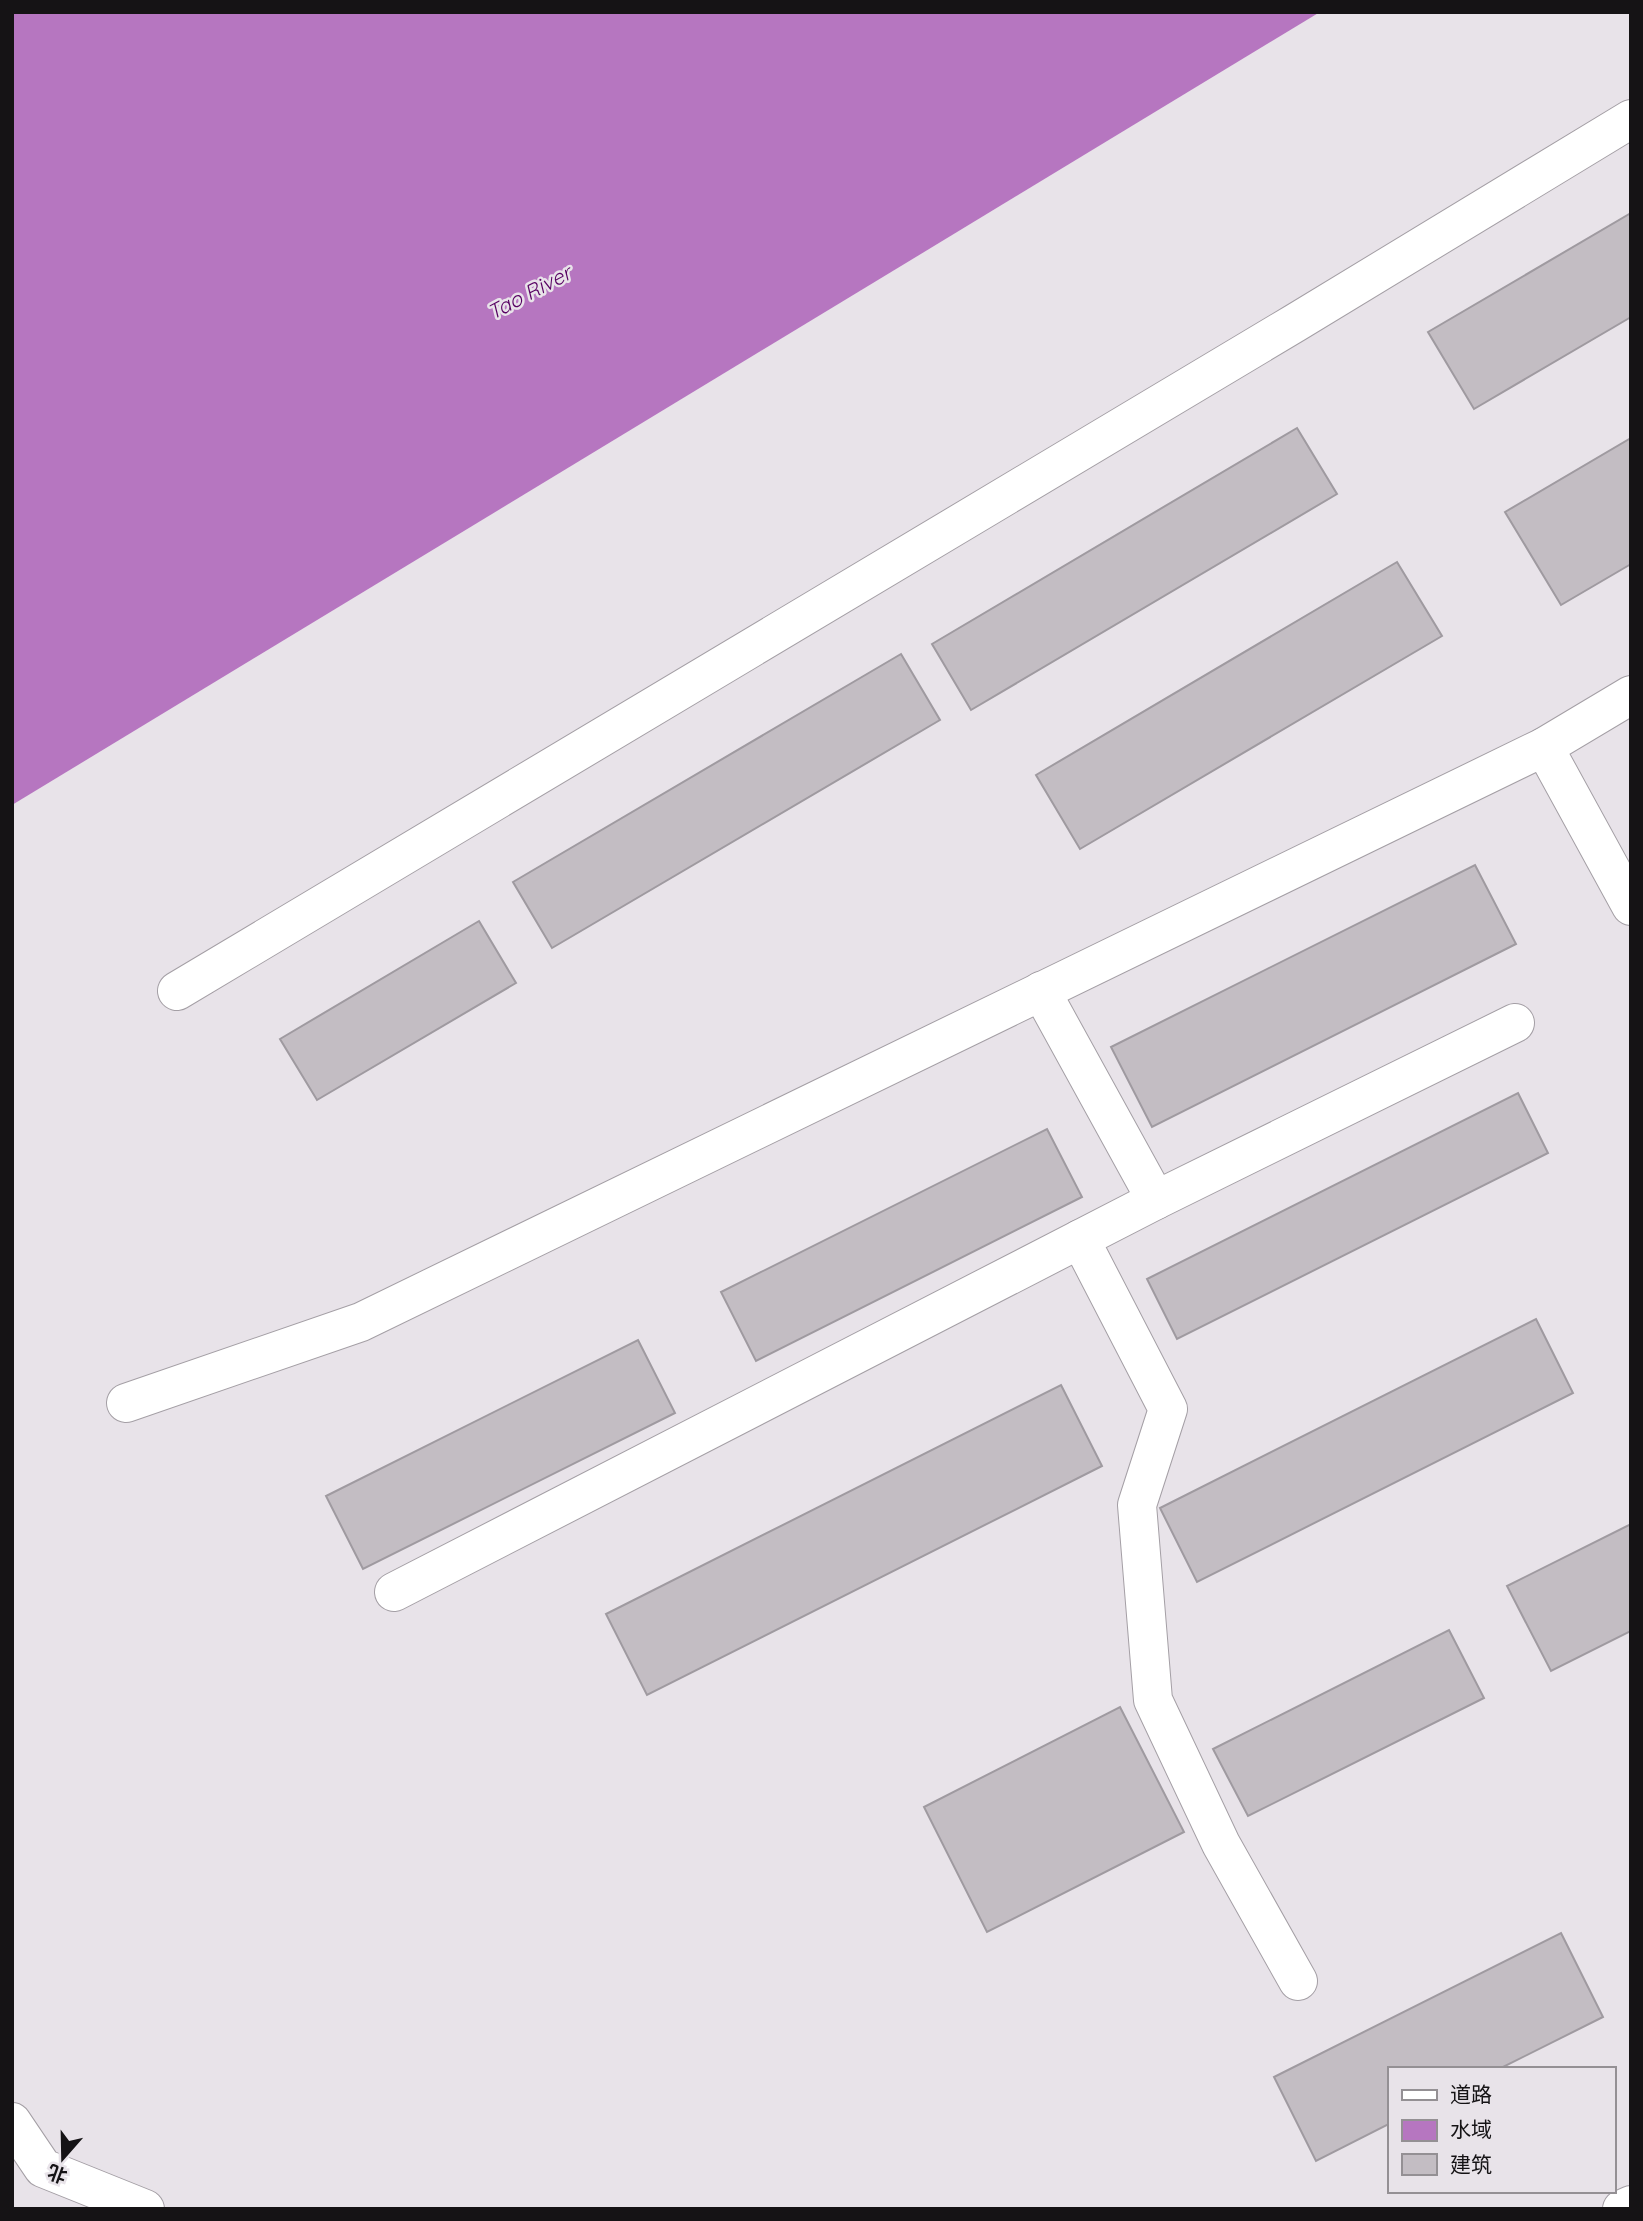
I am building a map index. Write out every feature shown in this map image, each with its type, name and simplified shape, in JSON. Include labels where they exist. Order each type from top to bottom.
[{"type":"street","points":[[177,991],[1295,323],[1631,119]]},
{"type":"street","points":[[125,1403],[361,1322],[1544,747],[1631,695]]},
{"type":"street","points":[[1544,747],[1631,906]]},
{"type":"street","points":[[1041,991],[1156,1200]]},
{"type":"street","points":[[394,1592],[1156,1200],[1515,1023]]},
{"type":"street","points":[[1080,1239],[1168,1409],[1137,1505],[1153,1700],[1221,1844],[1298,1981]]},
{"type":"street","points":[[12,2122],[43,2168],[145,2209]]},
{"type":"street","points":[[1622,2209],[1631,2205]]},
{"type":"water","name":"Tao River","points":[[12,12],[1320,12],[12,805]]},
{"type":"building","points":[[1631,213],[1631,317],[1474,409],[1428,332]]},
{"type":"building","points":[[1297,428],[1337,494],[971,710],[932,644]]},
{"type":"building","points":[[1631,438],[1631,564],[1561,605],[1505,512]]},
{"type":"building","points":[[1397,562],[1442,636],[1080,849],[1036,775]]},
{"type":"building","points":[[901,654],[940,720],[552,948],[513,882]]},
{"type":"building","points":[[1475,865],[1516,944],[1152,1127],[1111,1047]]},
{"type":"building","points":[[479,921],[516,983],[317,1100],[280,1039]]},
{"type":"building","points":[[1518,1093],[1548,1153],[1177,1339],[1147,1279]]},
{"type":"building","points":[[1047,1129],[1082,1197],[756,1361],[721,1292]]},
{"type":"building","points":[[1536,1319],[1573,1393],[1197,1582],[1160,1508]]},
{"type":"building","points":[[638,1340],[675,1413],[363,1569],[326,1496]]},
{"type":"building","points":[[1061,1385],[1102,1466],[647,1695],[606,1614]]},
{"type":"building","points":[[1631,1524],[1631,1631],[1551,1671],[1507,1586]]},
{"type":"building","points":[[1449,1630],[1484,1698],[1248,1816],[1213,1749]]},
{"type":"building","points":[[1120,1707],[1184,1832],[987,1932],[924,1807]]},
{"type":"building","points":[[1561,1933],[1603,2017],[1503,2067],[1388,2067],[1388,2125],[1316,2161],[1274,2077]]}]
